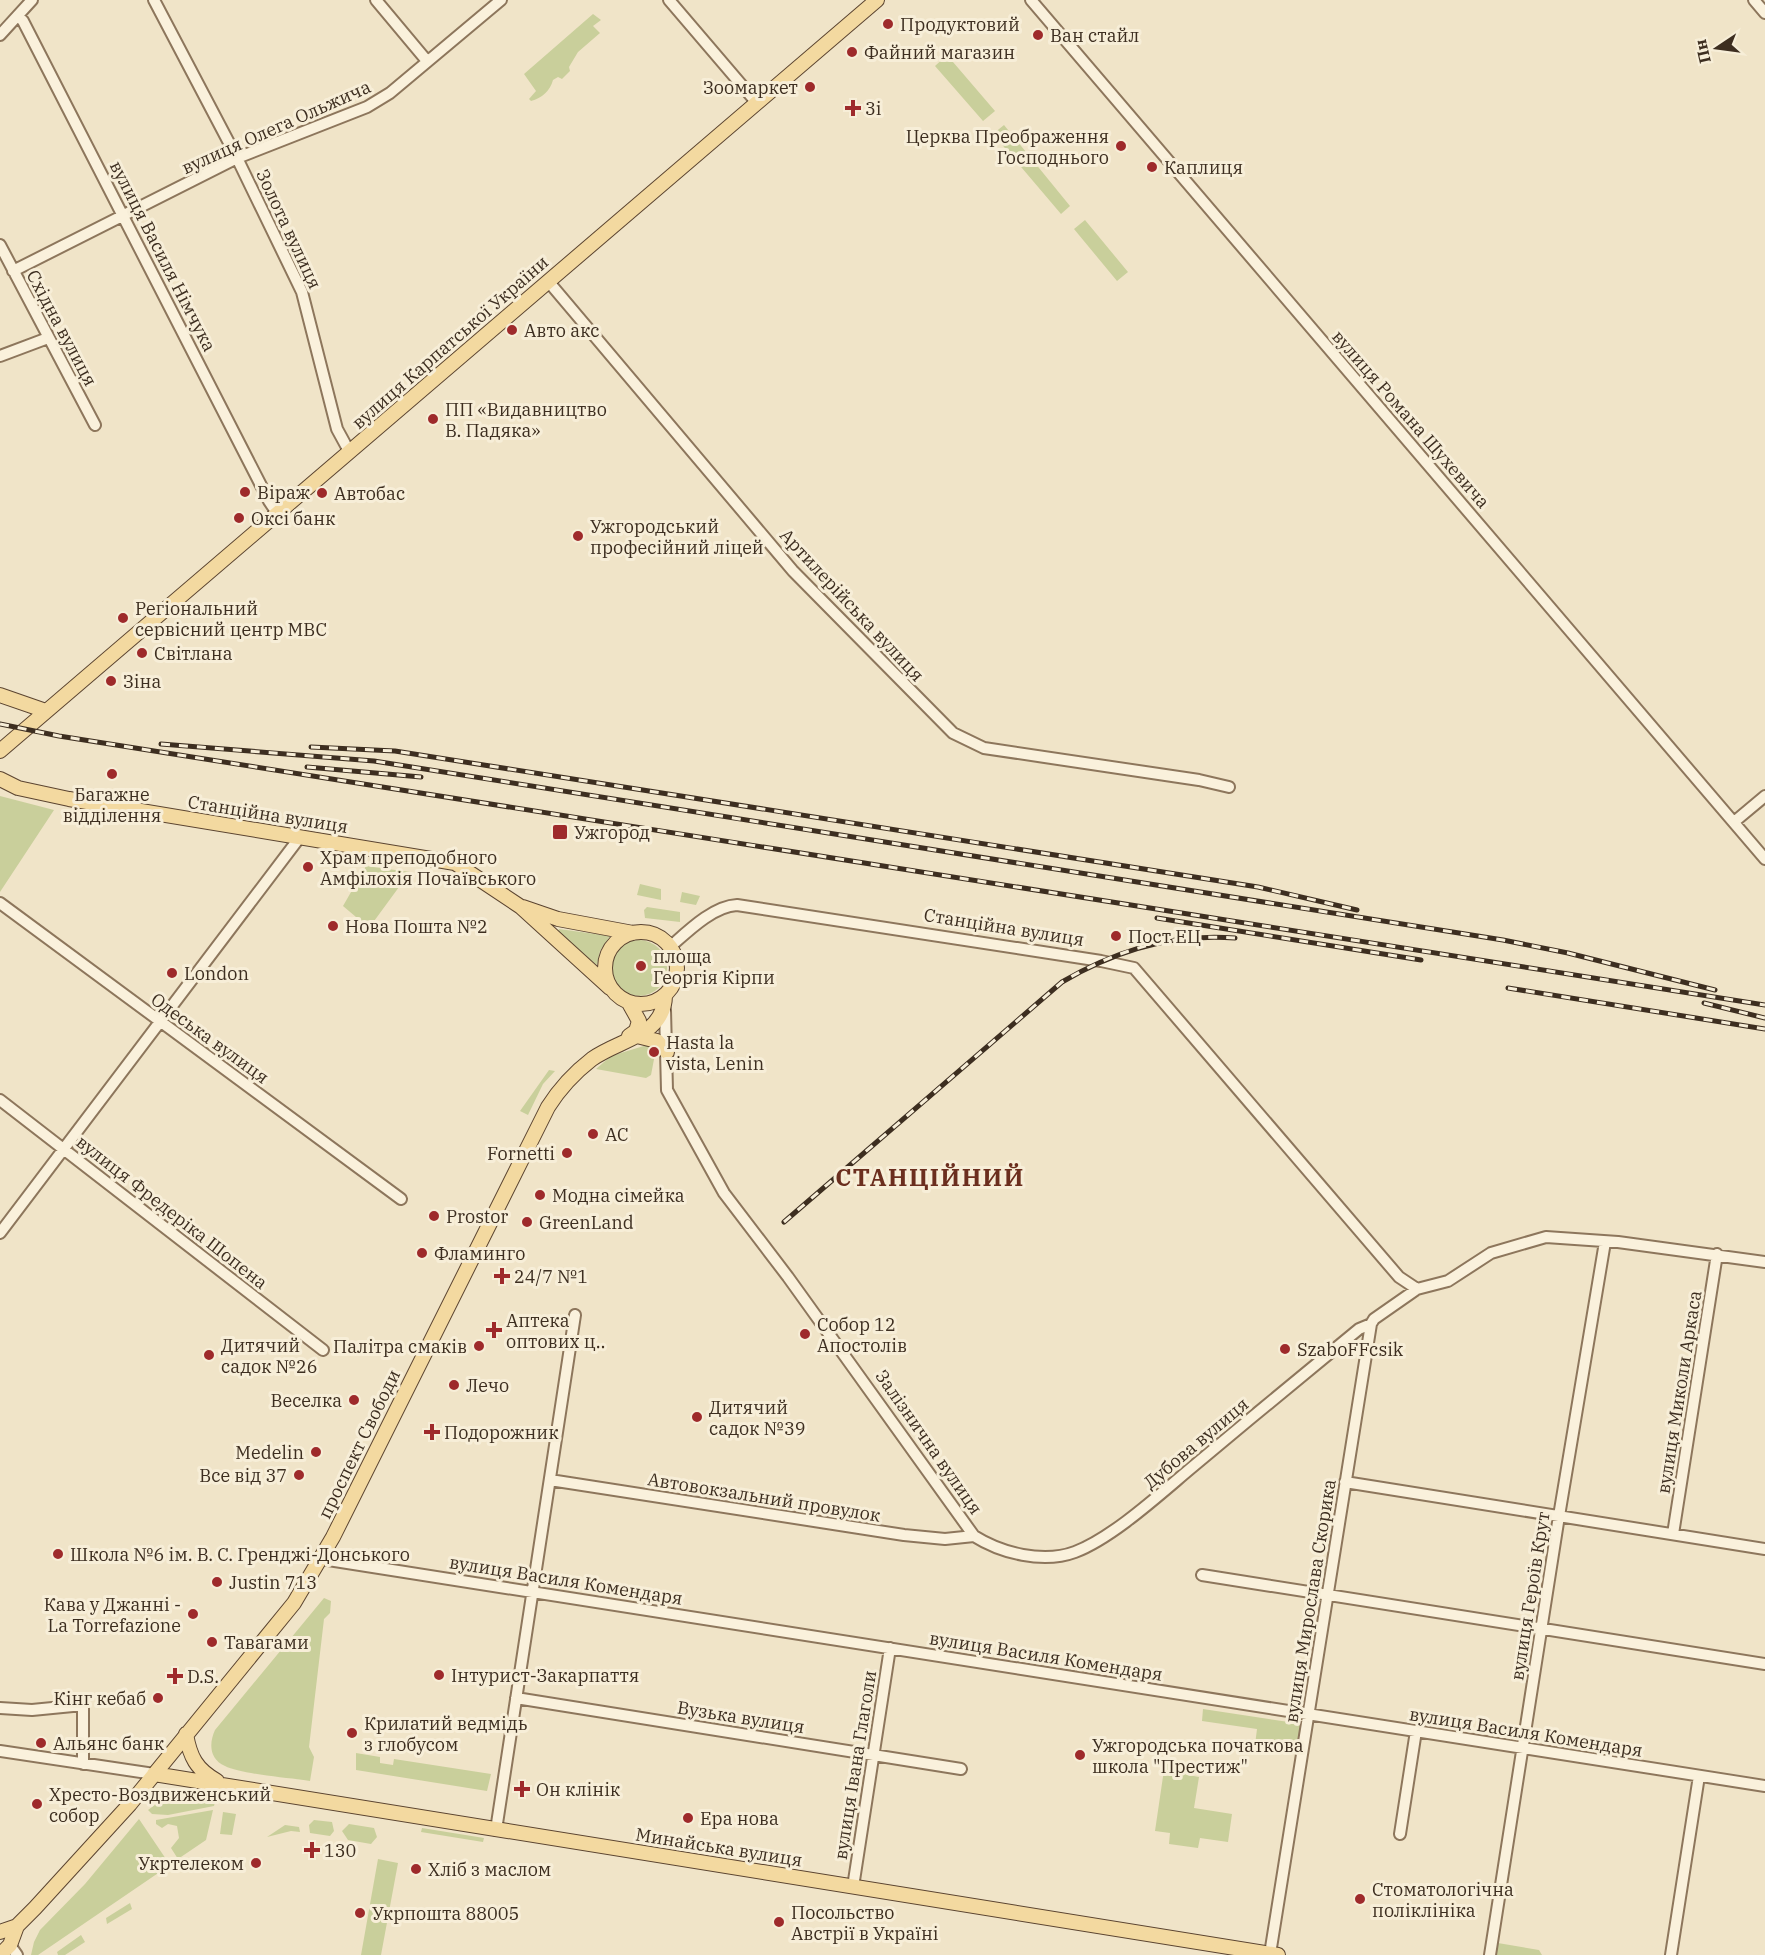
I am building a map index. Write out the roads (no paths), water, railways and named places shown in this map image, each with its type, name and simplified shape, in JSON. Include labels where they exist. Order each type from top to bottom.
[{"type":"main road","name":"вулиця Карпатської України","points":[[0,750],[877,0]]},
{"type":"main road","points":[[0,695],[46,711]]},
{"type":"main road","name":"Станційна вулиця","points":[[0,779],[24,790],[69,800],[455,863],[521,907],[610,988]]},
{"type":"main road","name":"Станційна вулиця","points":[[521,907],[558,919],[633,933]]},
{"type":"main road","points":[[633,933],[658,936],[670,947],[677,970],[674,984],[665,1003],[629,1003],[610,988],[604,969],[605,959],[615,942],[633,933]]},
{"type":"main road","name":"проспект Свободи","points":[[629,1003],[637,1014],[639,1024],[631,1038]]},
{"type":"main road","name":"проспект Свободи","points":[[0,1932],[17,1926],[86,1855],[294,1603],[322,1559],[548,1107],[580,1069],[652,1026],[665,1003]]},
{"type":"main road","points":[[631,1038],[657,1041],[667,1052]]},
{"type":"main road","points":[[186,1734],[194,1762],[201,1772],[224,1785]]},
{"type":"main road","name":"Минайська вулиця","points":[[154,1774],[1274,1954]]},
{"type":"main road","name":"проспект Свободи","points":[[9,1952],[17,1926]]},
{"type":"street","points":[[0,35],[32,0]]},
{"type":"street","name":"Золота вулиця","points":[[154,0],[237,158],[302,292],[337,429],[349,451]]},
{"type":"street","points":[[376,0],[427,61]]},
{"type":"street","name":"вулиця Олега Ольжича","points":[[13,271],[237,158],[367,107],[390,93],[501,0]]},
{"type":"street","points":[[669,0],[757,103]]},
{"type":"street","name":"вулиця Романа Шухевича","points":[[1031,0],[1765,859]]},
{"type":"street","points":[[1754,0],[1765,13]]},
{"type":"street","name":"вулиця Василя Німчука","points":[[18,16],[23,21],[124,216],[269,501],[278,513]]},
{"type":"street","name":"Східна вулиця","points":[[0,245],[95,425]]},
{"type":"street","name":"Артилерійська вулиця","points":[[548,281],[793,571],[953,733],[984,748],[1199,780],[1229,788]]},
{"type":"street","points":[[0,356],[48,338]]},
{"type":"street","points":[[1734,822],[1765,796]]},
{"type":"street","points":[[0,1233],[300,837]]},
{"type":"street","name":"Одеська вулиця","points":[[0,903],[401,1199]]},
{"type":"street","name":"Станційна вулиця","points":[[670,947],[697,925],[724,908],[737,905],[1134,968],[1400,1277],[1417,1290]]},
{"type":"street","name":"Залізнична вулиця","points":[[665,1003],[667,1090],[724,1193],[788,1276],[974,1536]]},
{"type":"street","name":"вулиця Фредеріка Шопена","points":[[0,1100],[323,1350]]},
{"type":"street","name":"Дубова вулиця","points":[[974,1536],[995,1549],[1017,1553],[1062,1556],[1076,1551],[1132,1516],[1359,1329],[1371,1324],[1374,1319],[1417,1290],[1448,1281],[1491,1252],[1546,1237],[1717,1254],[1765,1262]]},
{"type":"street","name":"вулиця Героїв Крут","points":[[1491,1955],[1559,1516],[1605,1242]]},
{"type":"street","name":"вулиця Миколи Аркаса","points":[[1673,1534],[1717,1254]]},
{"type":"street","points":[[496,1830],[575,1315]]},
{"type":"street","name":"вулиця Мирослава Скорика","points":[[1274,1954],[1308,1714],[1371,1324]]},
{"type":"street","name":"Автовокзальний провулок","points":[[550,1480],[904,1535],[945,1539],[974,1536]]},
{"type":"street","points":[[1345,1482],[1765,1549]]},
{"type":"street","name":"вулиця Василя Комендаря","points":[[322,1559],[1765,1786]]},
{"type":"street","points":[[1202,1575],[1765,1664]]},
{"type":"street","name":"вулиця Івана Глаголи","points":[[853,1887],[890,1648]]},
{"type":"street","name":"Вузька вулиця","points":[[516,1698],[962,1769]]},
{"type":"street","points":[[0,1708],[33,1710],[83,1705],[83,1764]]},
{"type":"street","points":[[1400,1834],[1416,1731]]},
{"type":"street","points":[[0,1751],[154,1774]]},
{"type":"street","points":[[1671,1955],[1699,1776]]},
{"type":"railway","points":[[0,724],[59,736],[1765,1005]]},
{"type":"railway","points":[[161,744],[374,761],[1503,940],[1568,953],[1715,990]]},
{"type":"railway","points":[[311,747],[395,751],[1258,887],[1357,910]]},
{"type":"railway","points":[[307,767],[421,777]]},
{"type":"railway","points":[[1157,918],[1421,960]]},
{"type":"railway","points":[[784,1222],[1062,982],[1103,961],[1145,946],[1189,938],[1235,938]]},
{"type":"railway","points":[[1508,988],[1765,1029]]},
{"type":"railway","points":[[1704,1003],[1765,1018]]},
{"type":"place","name":"Продуктовий","points":[[888,24]]},
{"type":"place","name":"Ван стайл","points":[[1038,35]]},
{"type":"place","name":"Файний магазин","points":[[852,52]]},
{"type":"place","name":"Зоомаркет","points":[[810,87]]},
{"type":"place","name":"3і","points":[[853,108]]},
{"type":"place","name":"Церква Преображення Господнього","points":[[1121,146]]},
{"type":"place","name":"Каплиця","points":[[1152,167]]},
{"type":"place","name":"Авто акс","points":[[512,330]]},
{"type":"place","name":"ПП «Видавництво В. Падяка»","points":[[433,419]]},
{"type":"place","name":"Віраж","points":[[245,492]]},
{"type":"place","name":"Автобас","points":[[322,493]]},
{"type":"place","name":"Оксі банк","points":[[239,518]]},
{"type":"place","name":"Ужгородський професійний ліцей","points":[[578,536]]},
{"type":"place","name":"Регіональний сервісний центр МВС","points":[[123,618]]},
{"type":"place","name":"Світлана","points":[[142,653]]},
{"type":"place","name":"Зіна","points":[[111,681]]},
{"type":"place","name":"Багажне відділення","points":[[112,774]]},
{"type":"place","name":"Ужгород","points":[[560,832]]},
{"type":"place","name":"Храм преподобного Амфілохія Почаївського","points":[[308,867]]},
{"type":"place","name":"Нова Пошта №2","points":[[333,926]]},
{"type":"place","name":"Пост ЕЦ","points":[[1116,936]]},
{"type":"place","name":"площа Георгія Кірпи","points":[[641,966]]},
{"type":"place","name":"London","points":[[172,973]]},
{"type":"place","name":"Hasta la vista, Lenin","points":[[654,1052]]},
{"type":"place","name":"AC","points":[[593,1134]]},
{"type":"place","name":"Fornetti","points":[[567,1153]]},
{"type":"place","name":"Модна сімейка","points":[[540,1195]]},
{"type":"place","name":"Prostor","points":[[434,1216]]},
{"type":"place","name":"GreenLand","points":[[527,1222]]},
{"type":"place","name":"Фламинго","points":[[422,1253]]},
{"type":"place","name":"24/7 №1","points":[[502,1276]]},
{"type":"place","name":"Аптека оптових ц‥","points":[[494,1330]]},
{"type":"place","name":"Собор 12 Апостолів","points":[[805,1334]]},
{"type":"place","name":"Палітра смаків","points":[[479,1346]]},
{"type":"place","name":"SzaboFFcsik","points":[[1285,1349]]},
{"type":"place","name":"Дитячий садок №26","points":[[209,1355]]},
{"type":"place","name":"Лечо","points":[[454,1385]]},
{"type":"place","name":"Веселка","points":[[354,1400]]},
{"type":"place","name":"Дитячий садок №39","points":[[697,1417]]},
{"type":"place","name":"Подорожник","points":[[432,1432]]},
{"type":"place","name":"Medelin","points":[[316,1452]]},
{"type":"place","name":"Все від 37","points":[[299,1475]]},
{"type":"place","name":"Школа №6 ім. В. С. Гренджі-Донського","points":[[58,1554]]},
{"type":"place","name":"Justin 713","points":[[217,1582]]},
{"type":"place","name":"Кава у Джанні - La Torrefazione","points":[[193,1614]]},
{"type":"place","name":"Тавагами","points":[[212,1642]]},
{"type":"place","name":"Інтурист-Закарпаття","points":[[439,1675]]},
{"type":"place","name":"D.S.","points":[[175,1676]]},
{"type":"place","name":"Кінг кебаб","points":[[158,1698]]},
{"type":"place","name":"Крилатий ведмідь з глобусом","points":[[352,1733]]},
{"type":"place","name":"Альянс банк","points":[[41,1743]]},
{"type":"place","name":"Ужгородська початкова школа \"Престиж\"","points":[[1080,1755]]},
{"type":"place","name":"Он клінік","points":[[522,1789]]},
{"type":"place","name":"Хресто-Воздвиженський собор","points":[[37,1804]]},
{"type":"place","name":"Ера нова","points":[[688,1818]]},
{"type":"place","name":"130","points":[[312,1850]]},
{"type":"place","name":"Укртелеком","points":[[256,1863]]},
{"type":"place","name":"Хліб з маслом","points":[[416,1869]]},
{"type":"place","name":"Стоматологічна поліклініка","points":[[1360,1899]]},
{"type":"place","name":"Укрпошта 88005","points":[[360,1913]]},
{"type":"place","name":"Посольство Австрії в Україні","points":[[779,1922]]},
{"type":"district","name":"СТАНЦІЙНИЙ","points":[[930,1177]]}]
